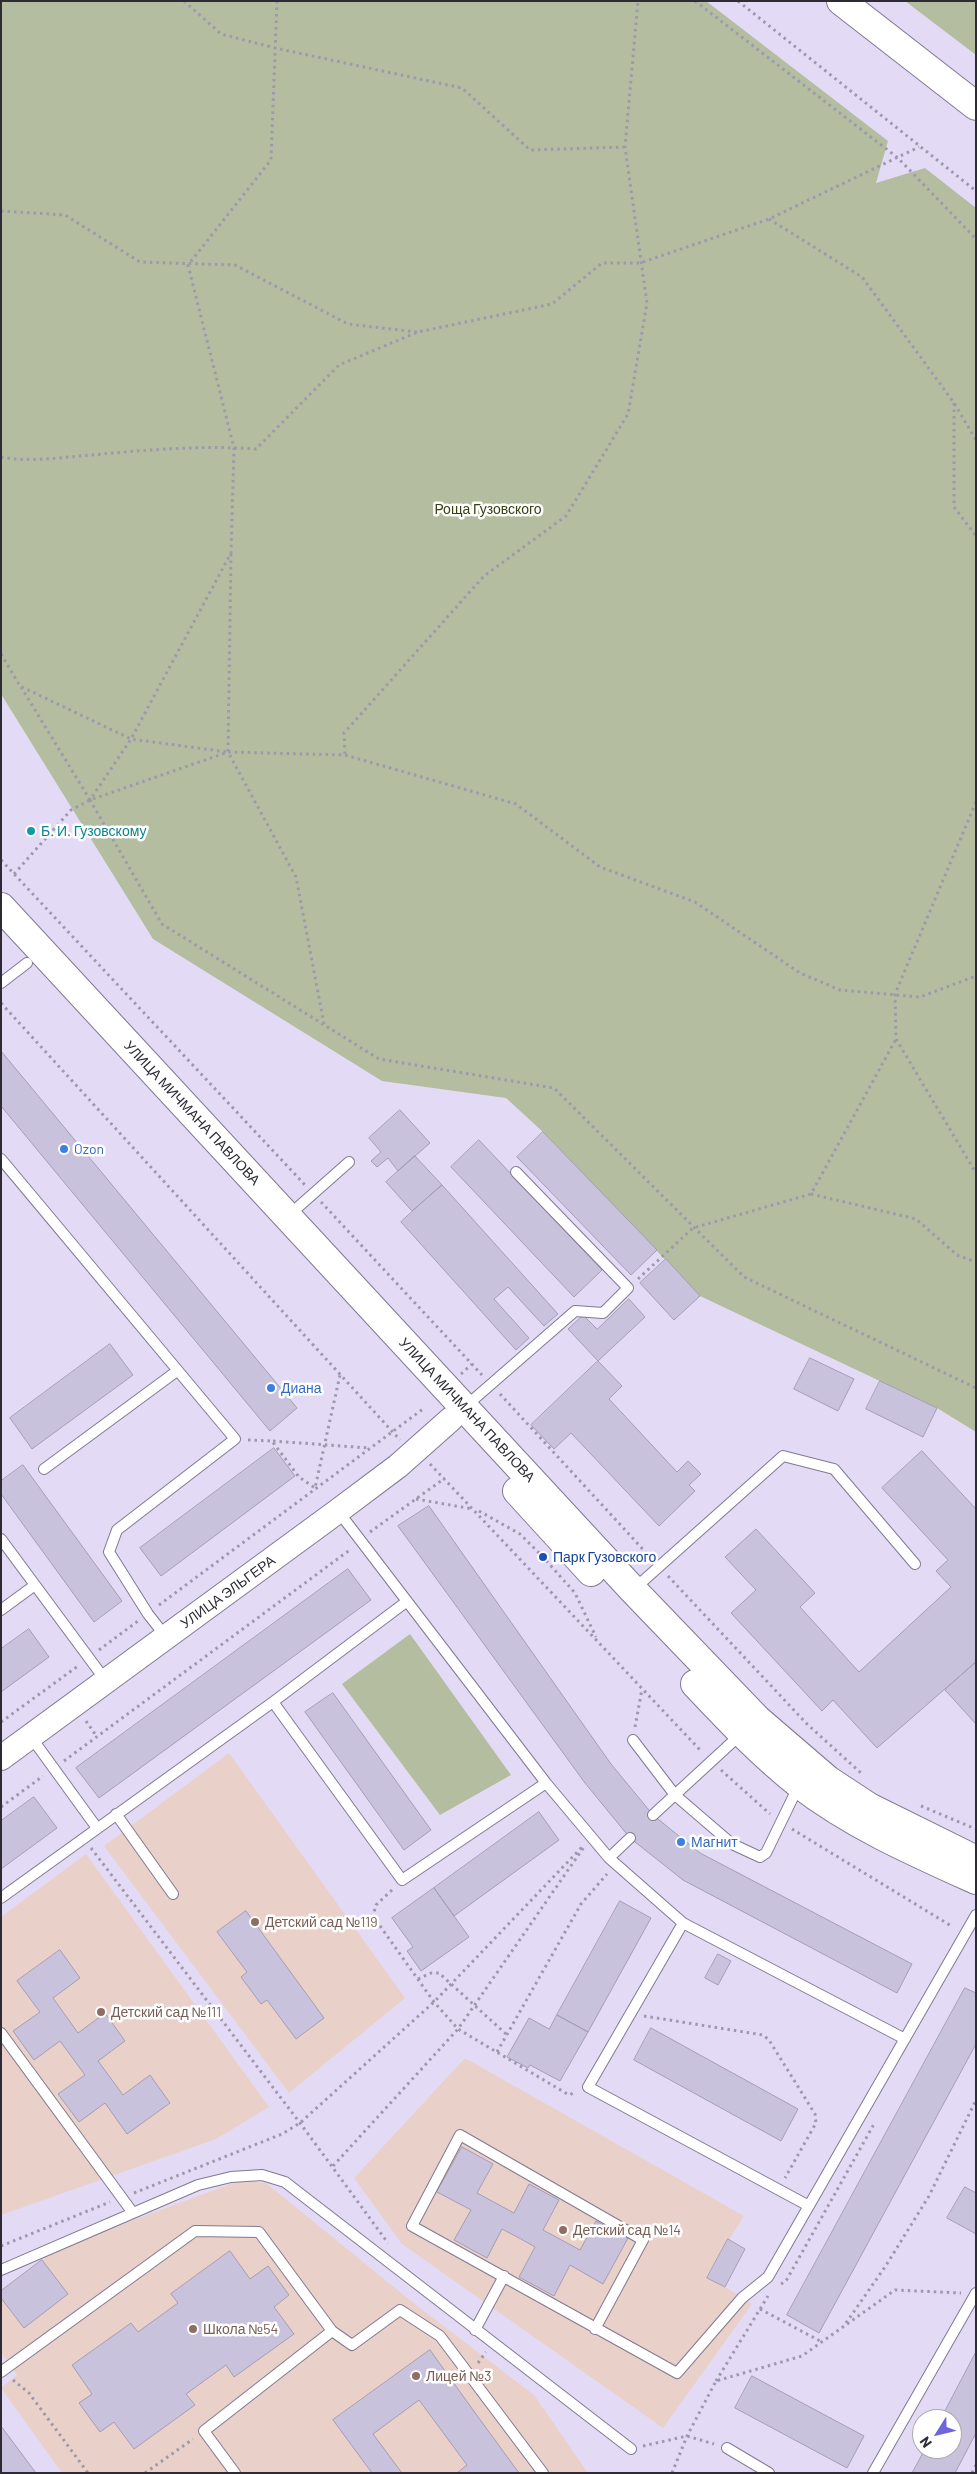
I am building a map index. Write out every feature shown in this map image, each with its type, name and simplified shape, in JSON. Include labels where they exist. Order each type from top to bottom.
[{"type":"main road","points":[[841,1],[976,106]]},
{"type":"main road","name":"УЛИЦА МИЧМАНА ПАВЛОВА","points":[[1,907],[34,956],[627,1596],[750,1726],[800,1784],[841,1812],[905,1848],[976,1880]]},
{"type":"main road","name":"УЛИЦА МИЧМАНА ПАВЛОВА","points":[[1,935],[34,956]]},
{"type":"main road","name":"УЛИЦА МИЧМАНА ПАВЛОВА","points":[[750,1726],[869,1807],[976,1860]]},
{"type":"street","name":"УЛИЦА ЭЛЬГЕРА","points":[[1,1758],[398,1466],[458,1413]]},
{"type":"lane","points":[[1,983],[34,956]]},
{"type":"lane","points":[[1,1160],[235,1439],[117,1530],[114,1537],[109,1552],[148,1614],[166,1637]]},
{"type":"lane","points":[[280,1222],[349,1162]]},
{"type":"lane","points":[[458,1413],[575,1311],[603,1313],[628,1288],[516,1172]]},
{"type":"lane","points":[[44,1469],[177,1371]]},
{"type":"lane","points":[[627,1596],[783,1456],[834,1469],[915,1564]]},
{"type":"lane","points":[[338,1511],[546,1782],[612,1861],[682,1923],[905,2039]]},
{"type":"lane","points":[[1,1539],[106,1681]]},
{"type":"lane","points":[[1,1610],[35,1585]]},
{"type":"lane","points":[[1,1898],[273,1702],[406,1602]]},
{"type":"lane","points":[[273,1702],[402,1880],[546,1782]]},
{"type":"lane","points":[[653,1815],[750,1726]]},
{"type":"lane","points":[[31,1737],[97,1828]]},
{"type":"lane","points":[[633,1740],[675,1795],[732,1844],[760,1857],[766,1853],[800,1784]]},
{"type":"lane","points":[[116,1814],[173,1894]]},
{"type":"lane","points":[[612,1861],[630,1838]]},
{"type":"lane","points":[[595,2329],[643,2240],[460,2135],[412,2226],[504,2276],[595,2329],[677,2373],[742,2298],[768,2277],[976,1915]]},
{"type":"lane","points":[[682,1923],[588,2087],[810,2206]]},
{"type":"lane","points":[[1,2033],[133,2213]]},
{"type":"lane","points":[[1,2270],[198,2185],[231,2177],[262,2175],[285,2182],[491,2343],[631,2449]]},
{"type":"lane","points":[[2,2372],[195,2231],[259,2232],[332,2331],[352,2345],[400,2310],[440,2336],[543,2473]]},
{"type":"lane","points":[[475,2330],[504,2276]]},
{"type":"lane","points":[[873,2473],[976,2294]]},
{"type":"lane","points":[[235,2473],[204,2431],[332,2331]]},
{"type":"lane","points":[[727,2448],[769,2473]]},
{"type":"path","points":[[184,1],[221,34],[275,48],[462,88],[530,150],[626,147]]},
{"type":"path","points":[[188,265],[271,160],[277,1]]},
{"type":"path","points":[[345,755],[344,733],[484,576],[566,516],[628,414],[647,302],[640,263],[626,147],[638,1]]},
{"type":"path","points":[[695,1],[898,158],[976,239]]},
{"type":"path","points":[[738,1],[918,147],[976,191]]},
{"type":"path","points":[[1,457],[18,460],[110,453],[234,448],[256,449],[339,365],[418,332],[552,304],[602,263],[640,263],[770,219],[918,147]]},
{"type":"path","points":[[1,211],[65,215],[140,262],[235,265],[348,324],[418,332]]},
{"type":"path","points":[[770,219],[862,278],[954,403],[976,440]]},
{"type":"path","points":[[188,265],[234,448],[228,752],[296,877],[324,1024]]},
{"type":"path","points":[[954,403],[954,506],[976,536]]},
{"type":"path","points":[[90,800],[131,739],[232,553]]},
{"type":"path","points":[[1,654],[90,800],[162,924],[379,1059],[554,1088],[744,1277],[976,1388]]},
{"type":"path","points":[[20,686],[131,739],[228,752],[345,755],[516,804],[600,867],[695,902],[800,973],[840,990],[920,997],[976,976]]},
{"type":"path","points":[[14,874],[71,810],[90,800],[228,752]]},
{"type":"path","points":[[976,802],[895,994],[896,1039],[976,1172]]},
{"type":"path","points":[[1,860],[307,1187]]},
{"type":"path","points":[[1,1003],[391,1432]]},
{"type":"path","points":[[811,1194],[896,1039]]},
{"type":"path","points":[[628,1288],[693,1228],[811,1194],[916,1219],[957,1255],[976,1262]]},
{"type":"path","points":[[317,1198],[484,1377]]},
{"type":"path","points":[[315,1488],[340,1375]]},
{"type":"path","points":[[495,1388],[654,1562]]},
{"type":"path","points":[[154,1609],[423,1408]]},
{"type":"path","points":[[235,1439],[369,1448]]},
{"type":"path","points":[[272,1441],[299,1477],[315,1488]]},
{"type":"path","points":[[424,1458],[445,1478],[707,1757]]},
{"type":"path","points":[[366,1534],[445,1478]]},
{"type":"path","points":[[416,1498],[474,1509],[520,1534],[575,1593],[597,1639]]},
{"type":"path","points":[[61,1764],[357,1545]]},
{"type":"path","points":[[662,1570],[807,1724],[868,1779]]},
{"type":"path","points":[[94,1654],[143,1617]]},
{"type":"path","points":[[1,1722],[78,1665]]},
{"type":"path","points":[[633,1740],[642,1689]]},
{"type":"path","points":[[81,1715],[97,1736]]},
{"type":"path","points":[[715,1765],[776,1818]]},
{"type":"path","points":[[1,1807],[48,1773]]},
{"type":"path","points":[[916,1803],[976,1829]]},
{"type":"path","points":[[785,1825],[961,1932]]},
{"type":"path","points":[[2,2244],[282,2134],[300,2123],[434,2002],[591,1837]]},
{"type":"path","points":[[333,2166],[458,2029],[591,1837]]},
{"type":"path","points":[[83,1838],[333,2166],[393,2250]]},
{"type":"path","points":[[496,2052],[581,1904],[612,1861]]},
{"type":"path","points":[[402,1880],[376,1905],[373,1916],[434,2002],[458,2029],[569,2095],[588,2087]]},
{"type":"path","points":[[418,1979],[431,1973],[439,1973],[506,2034]]},
{"type":"path","points":[[630,2014],[763,2035],[769,2040],[815,2114],[816,2123],[778,2190]]},
{"type":"path","points":[[844,2326],[885,2267],[929,2196],[976,2100]]},
{"type":"path","points":[[672,2473],[687,2436],[716,2381],[802,2356],[895,2290],[976,2294]]},
{"type":"path","points":[[760,2309],[822,2342]]},
{"type":"path","points":[[470,2376],[491,2343]]},
{"type":"path","points":[[2,2372],[28,2393],[88,2473]]},
{"type":"path","points":[[145,2473],[204,2431]]},
{"type":"path","points":[[631,2449],[687,2436],[727,2448]]},
{"type":"path","points":[[972,2473],[976,2465]]},
{"type":"shaded area","name":"Детский сад №119","points":[[229,1753],[405,1998],[289,2093],[104,1846]]},
{"type":"shaded area","name":"Детский сад №111","points":[[86,1854],[269,2107],[216,2139],[1,2215],[1,1917]]},
{"type":"shaded area","name":"Детский сад №14","points":[[465,2058],[744,2216],[707,2275],[752,2304],[663,2428],[402,2244],[354,2178]]},
{"type":"shaded area","name":"Школа №54","points":[[241,2180],[266,2183],[416,2305],[534,2395],[588,2473],[62,2473],[1,2388],[17,2375],[1,2352],[1,2291],[56,2249]]},
{"type":"green space","name":"Роща Гузовского","points":[[1,1],[706,1],[888,141],[876,183],[925,168],[976,208],[976,1432],[937,1408],[700,1296],[543,1132],[506,1098],[382,1081],[153,939],[1,694]]},
{"type":"green space","points":[[905,1],[976,1],[976,55]]},
{"type":"green space","points":[[410,1634],[511,1775],[440,1815],[342,1684]]},
{"type":"building","points":[[1,1051],[297,1408],[270,1431],[1,1106]]},
{"type":"building","points":[[400,1110],[430,1143],[398,1171],[388,1158],[377,1167],[371,1161],[381,1152],[369,1138]]},
{"type":"building","points":[[543,1132],[657,1250],[631,1275],[517,1157]]},
{"type":"building","points":[[479,1140],[602,1270],[574,1297],[451,1167]]},
{"type":"building","points":[[415,1156],[442,1185],[412,1211],[386,1182]]},
{"type":"building","points":[[442,1185],[558,1314],[544,1326],[508,1287],[494,1299],[529,1338],[516,1350],[401,1222]]},
{"type":"building","points":[[666,1259],[700,1296],[674,1320],[640,1283]]},
{"type":"building","points":[[629,1299],[645,1317],[598,1361],[568,1329],[583,1315],[597,1329]]},
{"type":"building","points":[[110,1344],[133,1375],[32,1449],[10,1418]]},
{"type":"building","points":[[810,1358],[854,1379],[838,1411],[794,1389]]},
{"type":"building","points":[[598,1361],[622,1386],[609,1399],[677,1472],[688,1461],[701,1474],[689,1485],[695,1491],[659,1526],[571,1433],[554,1449],[531,1425]]},
{"type":"building","points":[[880,1381],[937,1408],[923,1437],[866,1409]]},
{"type":"building","points":[[274,1448],[295,1476],[161,1576],[140,1548]]},
{"type":"building","points":[[922,1451],[976,1509],[976,1662],[877,1748],[833,1700],[822,1711],[731,1613],[756,1590],[725,1557],[756,1529],[815,1593],[800,1607],[859,1672],[951,1587],[936,1571],[948,1560],[882,1488]]},
{"type":"building","points":[[23,1465],[122,1601],[94,1622],[1,1494],[1,1481]]},
{"type":"building","points":[[429,1506],[611,1764],[653,1815],[700,1853],[912,1964],[897,1993],[683,1880],[630,1838],[585,1783],[398,1526]]},
{"type":"building","points":[[348,1569],[371,1600],[99,1798],[76,1768]]},
{"type":"building","points":[[29,1629],[49,1657],[1,1692],[1,1649]]},
{"type":"building","points":[[976,1662],[976,1724],[945,1690]]},
{"type":"building","points":[[333,1693],[431,1830],[404,1850],[305,1712]]},
{"type":"building","points":[[34,1797],[57,1828],[1,1869],[1,1821]]},
{"type":"building","points":[[539,1812],[559,1840],[454,1916],[434,1888]]},
{"type":"building","points":[[434,1888],[469,1937],[421,1971],[407,1951],[413,1947],[392,1918]]},
{"type":"building","points":[[620,1901],[651,1918],[588,2032],[557,2015]]},
{"type":"building","points":[[246,1911],[324,2018],[296,2039],[267,2000],[261,2004],[241,1977],[247,1972],[217,1932]]},
{"type":"building","points":[[60,1950],[80,1978],[53,1998],[78,2033],[105,2013],[125,2041],[98,2061],[123,2095],[150,2075],[170,2103],[127,2134],[105,2103],[79,2122],[58,2094],[85,2075],[60,2041],[34,2060],[13,2031],[40,2012],[17,1981]]},
{"type":"building","points":[[718,1954],[731,1961],[718,1985],[705,1978]]},
{"type":"building","points":[[965,1988],[976,1993],[976,2044],[819,2333],[787,2315]]},
{"type":"building","points":[[557,2015],[588,2032],[560,2081],[530,2065],[528,2068],[507,2057],[529,2018],[549,2029]]},
{"type":"building","points":[[651,2028],[798,2109],[781,2141],[634,2060]]},
{"type":"building","points":[[462,2147],[493,2164],[477,2193],[514,2213],[529,2184],[559,2200],[543,2230],[580,2250],[596,2221],[628,2238],[603,2284],[570,2265],[554,2296],[519,2277],[535,2247],[521,2239],[502,2229],[487,2258],[454,2240],[471,2210],[437,2192]]},
{"type":"building","points":[[965,2187],[976,2193],[976,2234],[947,2218]]},
{"type":"building","points":[[728,2239],[745,2249],[725,2287],[707,2278]]},
{"type":"building","points":[[230,2251],[250,2279],[268,2266],[289,2295],[274,2307],[294,2334],[234,2377],[226,2365],[186,2394],[195,2405],[134,2449],[114,2422],[100,2432],[79,2403],[92,2394],[72,2365],[131,2323],[138,2332],[178,2303],[171,2294]]},
{"type":"building","points":[[42,2260],[68,2294],[24,2328],[1,2298],[1,2291]]},
{"type":"building","points":[[430,2350],[519,2473],[457,2473],[467,2465],[419,2400],[373,2434],[402,2473],[372,2473],[333,2420]]},
{"type":"building","points":[[976,2352],[976,2433],[955,2473],[912,2473],[920,2459],[962,2459],[962,2409],[946,2409]]},
{"type":"building","points":[[752,2376],[864,2436],[847,2468],[735,2408]]},
{"type":"building","points":[[1,2426],[36,2473],[1,2473]]},
{"type":"place","name":"Б. И. Гузовскому","points":[[31,831]]},
{"type":"place","name":"Ozon","points":[[64,1149]]},
{"type":"place","name":"Диана","points":[[271,1388]]},
{"type":"place","name":"Парк Гузовского","points":[[543,1557]]},
{"type":"place","name":"Магнит","points":[[681,1842]]},
{"type":"place","name":"Детский сад №119","points":[[255,1922]]},
{"type":"place","name":"Детский сад №111","points":[[101,2012]]},
{"type":"place","name":"Детский сад №14","points":[[563,2230]]},
{"type":"place","name":"Школа №54","points":[[193,2329]]},
{"type":"place","name":"Лицей №3","points":[[416,2376]]}]
